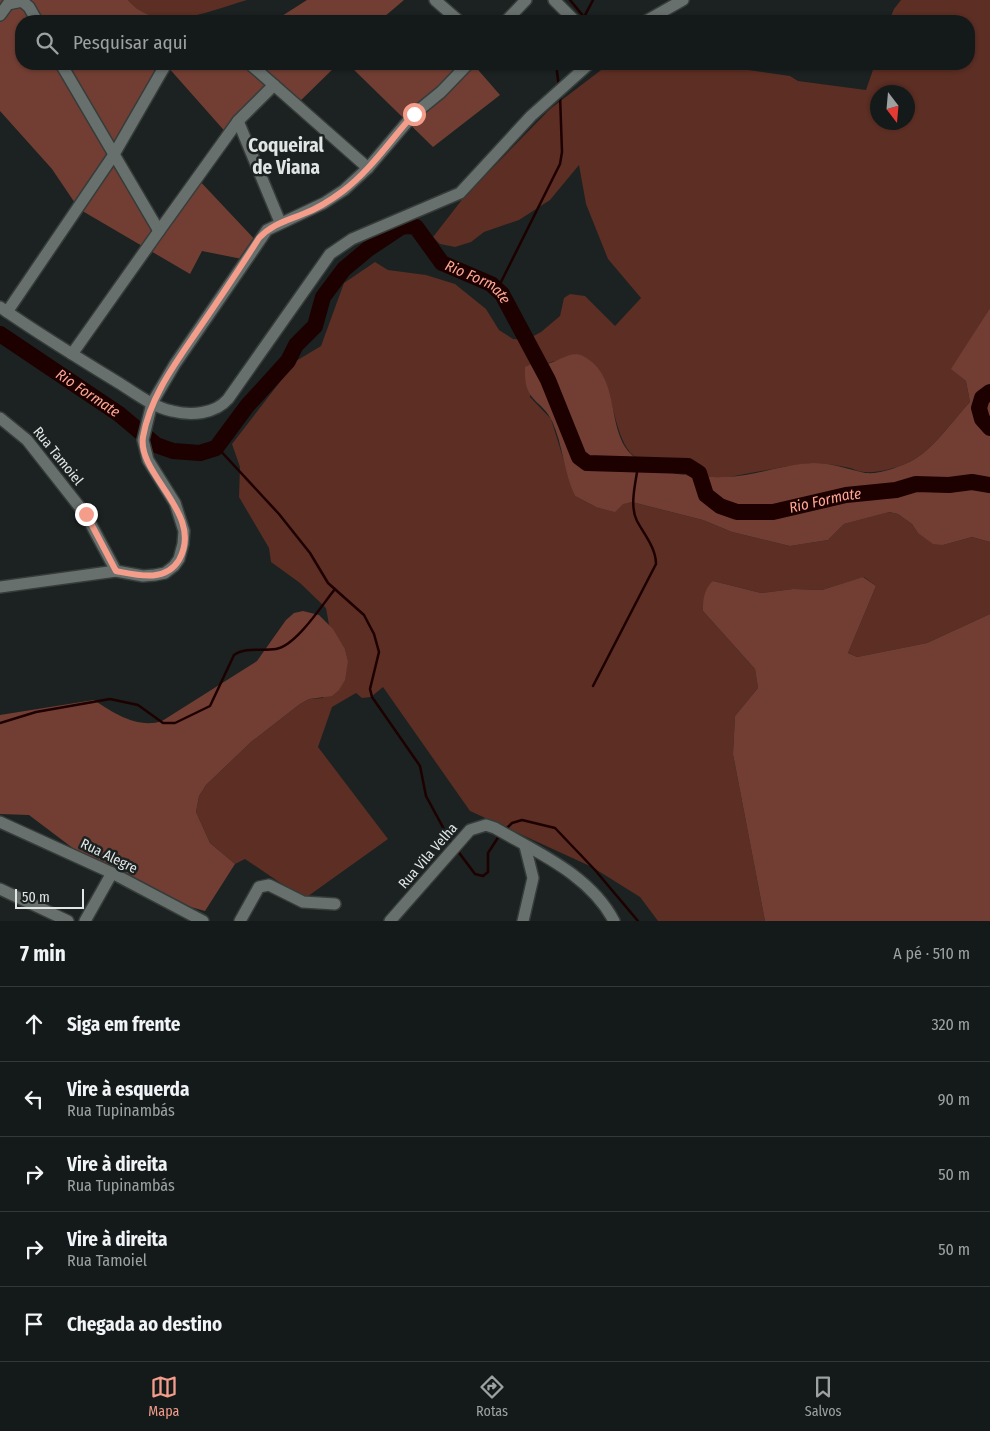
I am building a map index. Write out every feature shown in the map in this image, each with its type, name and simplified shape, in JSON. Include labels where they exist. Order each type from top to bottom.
[{"type":"street","points":[[435,0],[451,15]]},
{"type":"street","points":[[512,15],[526,0]]},
{"type":"street","points":[[554,0],[569,15]]},
{"type":"street","points":[[657,15],[683,0]]},
{"type":"street","points":[[0,15],[8,4],[22,1],[29,7],[34,15]]},
{"type":"street","points":[[64,70],[113,156],[159,231]]},
{"type":"street","points":[[163,70],[113,156],[4,309],[72,354],[152,403],[172,411],[189,414],[208,412],[222,406],[330,254],[352,239],[460,193],[532,116],[582,70]]},
{"type":"street","points":[[257,70],[368,168]]},
{"type":"street","points":[[0,587],[116,571],[143,576],[165,573],[179,559],[184,531],[178,511],[148,460],[143,440],[152,403],[175,364],[259,238],[267,230],[280,222],[304,214],[324,204],[344,190],[368,168],[414,114],[441,92],[462,70]]},
{"type":"street","points":[[72,354],[238,121],[274,85]]},
{"type":"street","points":[[238,121],[280,222]]},
{"type":"street","name":"Rua Tamoiel","points":[[0,418],[27,440],[86,514],[116,571]]},
{"type":"street","name":"Rua Alegre","points":[[0,822],[112,873],[203,921]]},
{"type":"street","name":"Rua Vila Velha","points":[[390,921],[470,830],[479,826],[495,828],[525,846]]},
{"type":"street","points":[[523,921],[533,878],[525,846]]},
{"type":"street","points":[[525,846],[583,882],[595,893],[614,921]]},
{"type":"street","points":[[85,921],[112,873]]},
{"type":"street","points":[[240,921],[259,887],[263,885],[269,885],[303,902],[334,904]]},
{"type":"street","points":[[0,890],[68,921]]},
{"type":"shaded area","points":[[0,0],[128,0],[134,7],[149,15],[15,15],[15,70],[164,70],[116,145],[157,230],[196,177],[260,245],[247,260],[202,251],[190,274],[79,209],[52,169],[0,111]]},
{"type":"shaded area","points":[[128,0],[247,0],[196,15],[149,15],[140,11]]},
{"type":"shaded area","points":[[307,0],[404,0],[386,15],[283,15]]},
{"type":"shaded area","points":[[901,0],[990,0],[990,308],[952,369],[966,381],[970,402],[940,437],[923,453],[914,460],[900,466],[869,472],[810,463],[719,478],[680,474],[643,462],[627,449],[618,428],[604,380],[598,370],[555,361],[545,364],[535,362],[530,397],[551,419],[575,496],[596,507],[632,502],[703,520],[732,532],[790,546],[828,540],[844,524],[888,512],[898,514],[912,524],[918,533],[943,545],[972,537],[990,542],[990,614],[927,643],[857,657],[848,653],[876,586],[864,577],[822,590],[793,589],[761,593],[713,581],[703,611],[755,669],[758,688],[735,716],[733,754],[765,921],[658,921],[640,897],[592,867],[470,811],[383,687],[371,697],[362,698],[356,693],[332,707],[318,747],[388,839],[304,899],[245,859],[235,864],[210,843],[196,812],[199,796],[206,785],[251,742],[300,704],[309,699],[323,698],[348,661],[345,649],[329,625],[326,608],[300,583],[271,562],[269,548],[239,497],[240,467],[232,444],[296,361],[321,346],[344,283],[375,262],[388,270],[426,275],[455,284],[486,309],[499,330],[513,339],[526,340],[541,332],[560,316],[564,298],[570,294],[585,296],[615,326],[641,298],[608,259],[586,204],[579,165],[550,200],[519,220],[484,232],[471,242],[455,247],[440,244],[433,237],[464,197],[550,109],[601,70],[748,70],[790,76],[798,81],[866,90],[873,70],[975,70],[975,15],[892,15]]},
{"type":"shaded area","points":[[171,70],[332,70],[293,108],[277,92],[229,136]]},
{"type":"shaded area","points":[[354,70],[478,70],[500,95],[433,147]]},
{"type":"shaded area","points":[[990,308],[990,542],[972,537],[943,545],[933,544],[918,533],[912,524],[898,514],[889,512],[844,524],[828,540],[790,546],[732,532],[703,520],[632,502],[623,504],[615,512],[596,507],[575,496],[568,478],[556,430],[548,414],[530,394],[525,379],[525,367],[535,362],[547,364],[569,355],[583,356],[595,365],[603,376],[609,390],[618,432],[624,444],[632,455],[641,462],[664,471],[690,476],[727,477],[748,475],[791,465],[819,463],[866,473],[877,473],[914,460],[940,437],[970,402],[966,381],[951,369]]},
{"type":"shaded area","points":[[863,577],[876,586],[848,653],[857,657],[927,643],[990,614],[990,921],[765,921],[733,754],[735,716],[758,688],[755,669],[703,611],[705,594],[713,581],[761,593],[793,589],[822,590]]},
{"type":"shaded area","points":[[303,611],[319,615],[333,629],[345,649],[348,661],[345,680],[339,690],[332,696],[309,699],[300,704],[251,742],[206,785],[199,796],[196,812],[210,843],[235,864],[205,911],[187,906],[78,852],[29,815],[0,814],[0,715],[94,700],[109,710],[135,721],[153,723],[162,721],[257,661],[286,620],[294,613]]},
{"type":"waterway","points":[[570,0],[582,15]]},
{"type":"waterway","points":[[585,15],[593,0]]},
{"type":"waterway","points":[[557,70],[559,87]]},
{"type":"waterway","points":[[497,290],[560,164],[562,152],[560,95]]},
{"type":"waterway","name":"Rio Formate","points":[[0,334],[119,414],[156,445],[173,451],[200,453],[216,448],[247,406],[288,361],[296,345],[315,326],[323,297],[344,269],[368,249],[401,227],[416,227],[442,263],[491,284],[502,294],[548,380],[579,457],[587,463],[688,466],[699,473],[706,495],[720,506],[737,512],[773,512],[846,495],[896,490],[916,484],[949,485],[972,482],[990,485]]},
{"type":"waterway","name":"Rio Formate","points":[[990,392],[982,398],[979,408],[982,419],[990,428]]},
{"type":"waterway","points":[[217,447],[279,514],[310,553],[328,583],[364,615],[374,634],[379,652],[370,689],[372,697],[420,766],[426,796],[452,844]]},
{"type":"waterway","points":[[593,686],[656,564],[652,547],[635,515],[634,494],[638,466]]},
{"type":"waterway","points":[[0,723],[36,712],[110,699],[138,705],[163,723],[175,723],[210,706],[234,655],[243,651],[276,649],[292,641],[335,589]]},
{"type":"waterway","points":[[505,830],[512,823],[522,820],[555,828],[595,870],[638,921]]},
{"type":"waterway","points":[[457,850],[475,874],[483,876],[488,872],[488,853],[499,836]]},
{"type":"district","name":"Coqueiral de Viana","points":[[286,156]]},
{"type":"route","points":[[86,514],[116,571],[143,576],[155,575],[165,573],[174,566],[179,559],[184,531],[175,504],[145,452],[143,440],[152,403],[175,364],[259,238],[267,230],[280,222],[304,214],[324,204],[344,190],[368,168],[414,114]]}]
